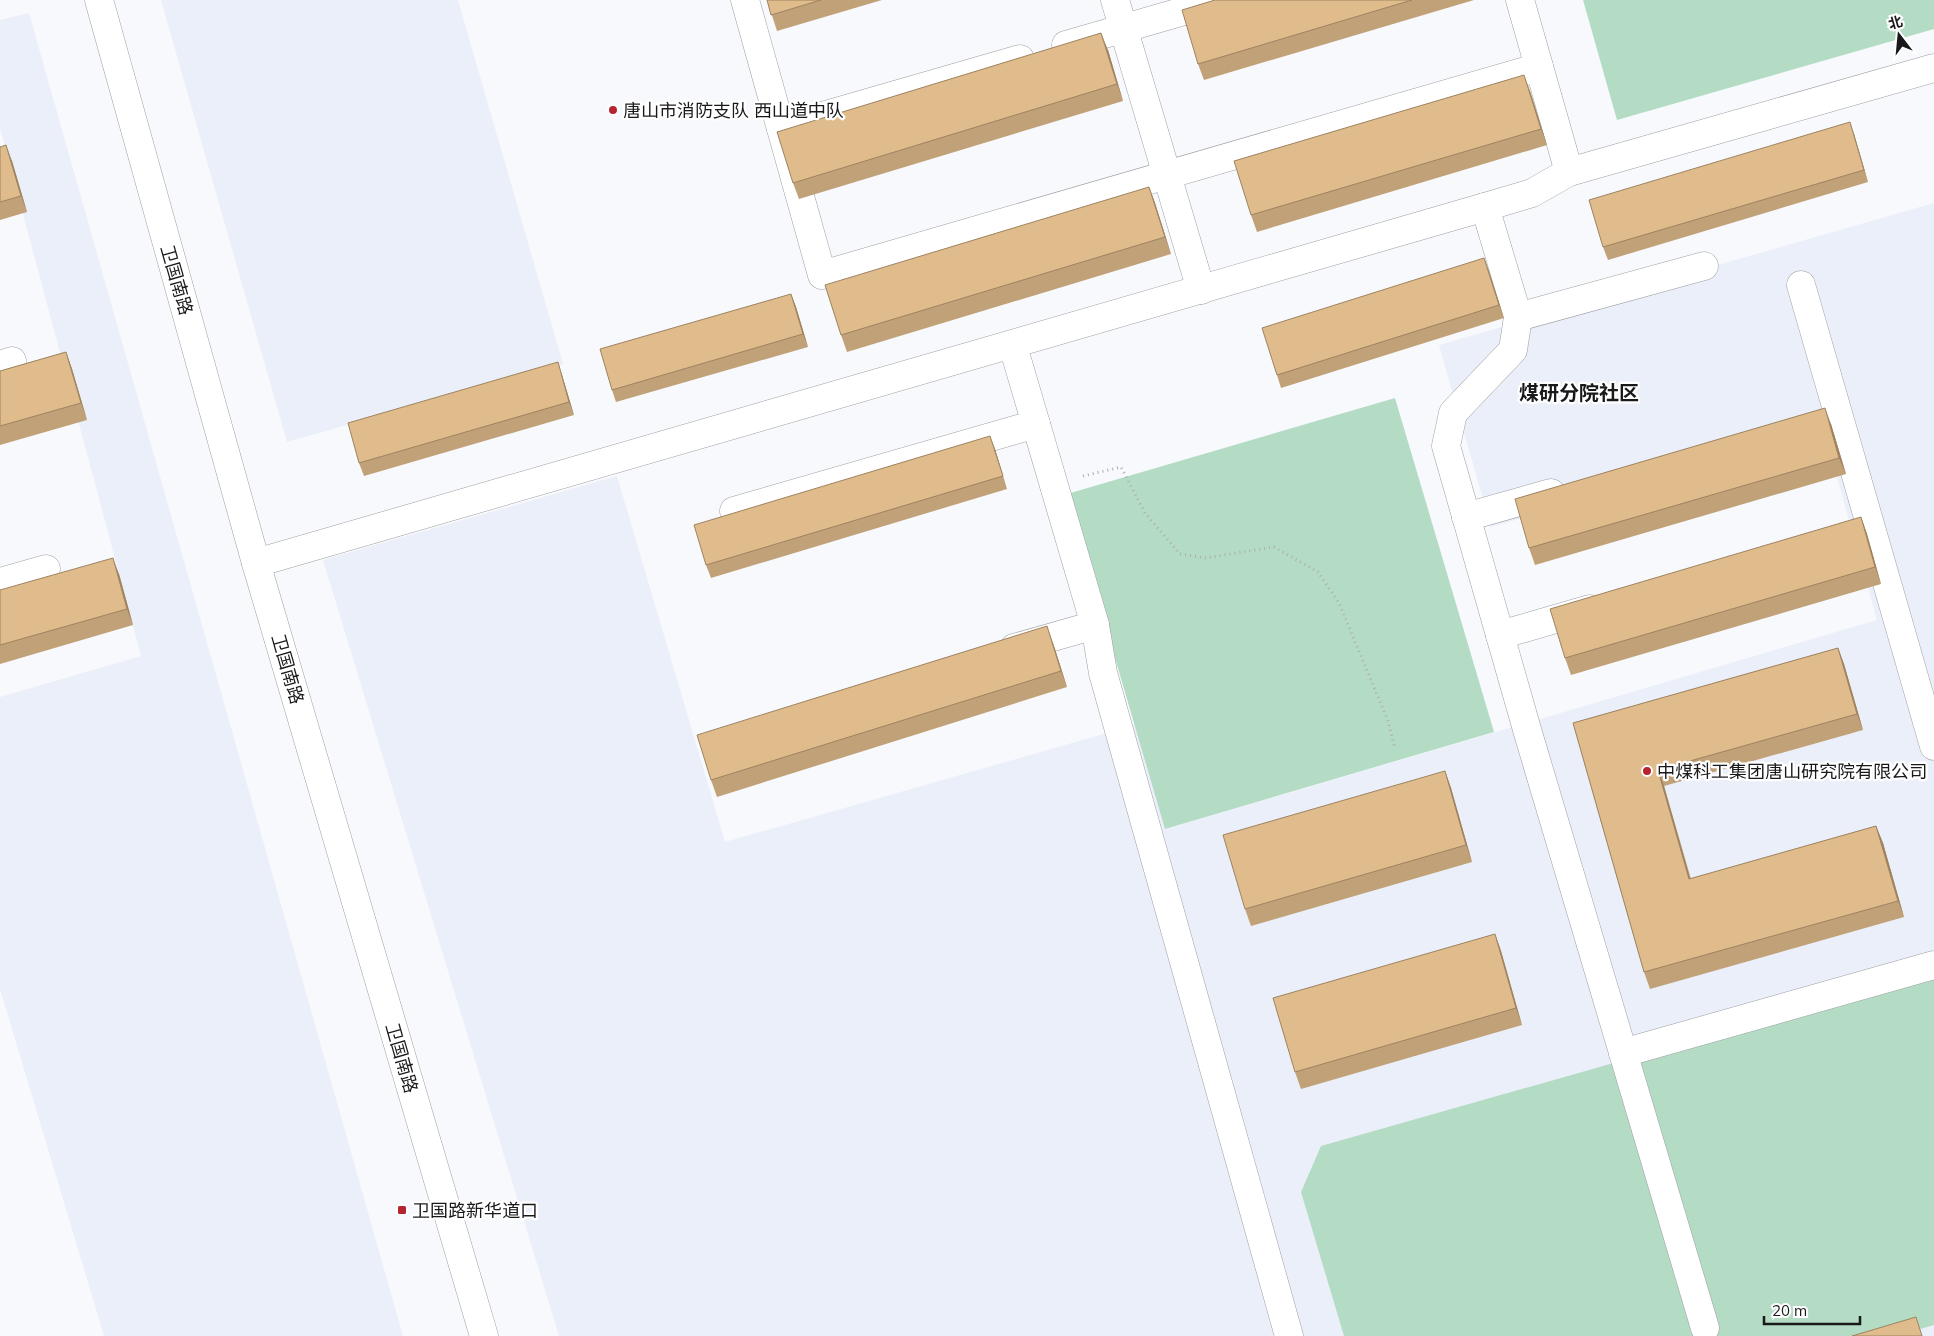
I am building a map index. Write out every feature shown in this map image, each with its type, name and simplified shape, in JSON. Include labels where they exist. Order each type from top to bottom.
[{"type":"street","name":"卫国南路","points":[[99,0],[256,563],[484,1336]]},
{"type":"street","points":[[746,0],[822,275],[1539,67]]},
{"type":"street","points":[[1116,0],[1166,175],[1202,290]]},
{"type":"street","points":[[781,128],[1222,0]]},
{"type":"street","points":[[1520,0],[1569,172]]},
{"type":"street","points":[[256,563],[1013,346],[1485,208],[1532,194],[1569,172],[1934,68]]},
{"type":"street","points":[[1485,208],[1518,317],[1513,350],[1453,413],[1446,446],[1705,1328]]},
{"type":"street","points":[[1518,317],[1704,266]]},
{"type":"street","points":[[1801,285],[1934,746]]},
{"type":"street","points":[[1013,346],[1095,625],[1103,673],[1289,1336]]},
{"type":"street","points":[[734,510],[1036,424]]},
{"type":"street","points":[[1466,516],[1571,487]]},
{"type":"street","points":[[0,582],[46,569]]},
{"type":"street","points":[[1500,635],[1612,602]]},
{"type":"street","points":[[990,655],[1095,625]]},
{"type":"street","points":[[1624,1053],[1934,965]]},
{"type":"path","points":[[1053,483],[1122,468],[1145,512],[1180,554],[1206,558],[1274,547],[1318,572],[1339,603],[1388,721],[1395,749]]},
{"type":"shaded area","points":[[161,0],[458,0],[563,364],[287,442]]},
{"type":"shaded area","points":[[29,13],[403,1336],[104,1336],[0,989],[0,697],[141,656],[0,128],[0,20]]},
{"type":"shaded area","name":"中煤科工集团唐山研究院有限公司","points":[[1934,203],[1934,1336],[559,1336],[323,560],[617,476],[725,842],[1135,725],[1166,829],[1877,620],[1824,431],[1491,527],[1439,345]]},
{"type":"green space","points":[[1583,0],[1934,0],[1934,29],[1617,120]]},
{"type":"green space","points":[[1395,398],[1494,732],[1165,829],[1067,494]]},
{"type":"green space","points":[[1934,972],[1934,1325],[1896,1336],[1344,1336],[1301,1192],[1321,1146]]},
{"type":"building","points":[[767,0],[821,0],[771,15]]},
{"type":"building","points":[[1215,0],[1412,0],[1198,64],[1182,10]]},
{"type":"building","points":[[1101,33],[1117,84],[793,183],[777,132]]},
{"type":"building","points":[[1524,75],[1541,129],[1251,215],[1234,161]]},
{"type":"building","points":[[1850,122],[1864,170],[1603,247],[1589,200]]},
{"type":"building","points":[[6,145],[21,196],[0,202],[0,147]]},
{"type":"building","points":[[1149,187],[1165,237],[841,335],[825,285]]},
{"type":"building","points":[[1484,258],[1499,305],[1277,375],[1262,328]]},
{"type":"building","points":[[791,294],[803,334],[612,390],[600,349]]},
{"type":"building","points":[[66,352],[81,403],[0,426],[0,371]]},
{"type":"building","points":[[558,362],[569,402],[359,463],[348,423]]},
{"type":"building","points":[[1825,408],[1839,458],[1529,548],[1515,499]]},
{"type":"building","points":[[990,436],[1003,476],[706,565],[694,525]]},
{"type":"building","points":[[1861,517],[1875,567],[1565,658],[1550,609]]},
{"type":"building","points":[[113,558],[127,609],[0,645],[0,590]]},
{"type":"building","points":[[1047,626],[1061,671],[711,780],[697,735]]},
{"type":"building","points":[[1838,648],[1857,714],[1658,770],[1689,879],[1876,826],[1898,901],[1644,972],[1573,723]]},
{"type":"building","points":[[1445,771],[1466,845],[1245,909],[1223,835]]},
{"type":"building","points":[[1495,934],[1516,1008],[1295,1072],[1273,998]]},
{"type":"building","points":[[1916,1317],[1922,1336],[1852,1336]]},
{"type":"place","name":"唐山市消防支队 西山道中队","points":[[613,110]]},
{"type":"place","name":"中煤科工集团唐山研究院有限公司","points":[[1647,771]]},
{"type":"place","name":"卫国路新华道口","points":[[402,1210]]},
{"type":"district","name":"煤研分院社区","points":[[1579,392]]}]
